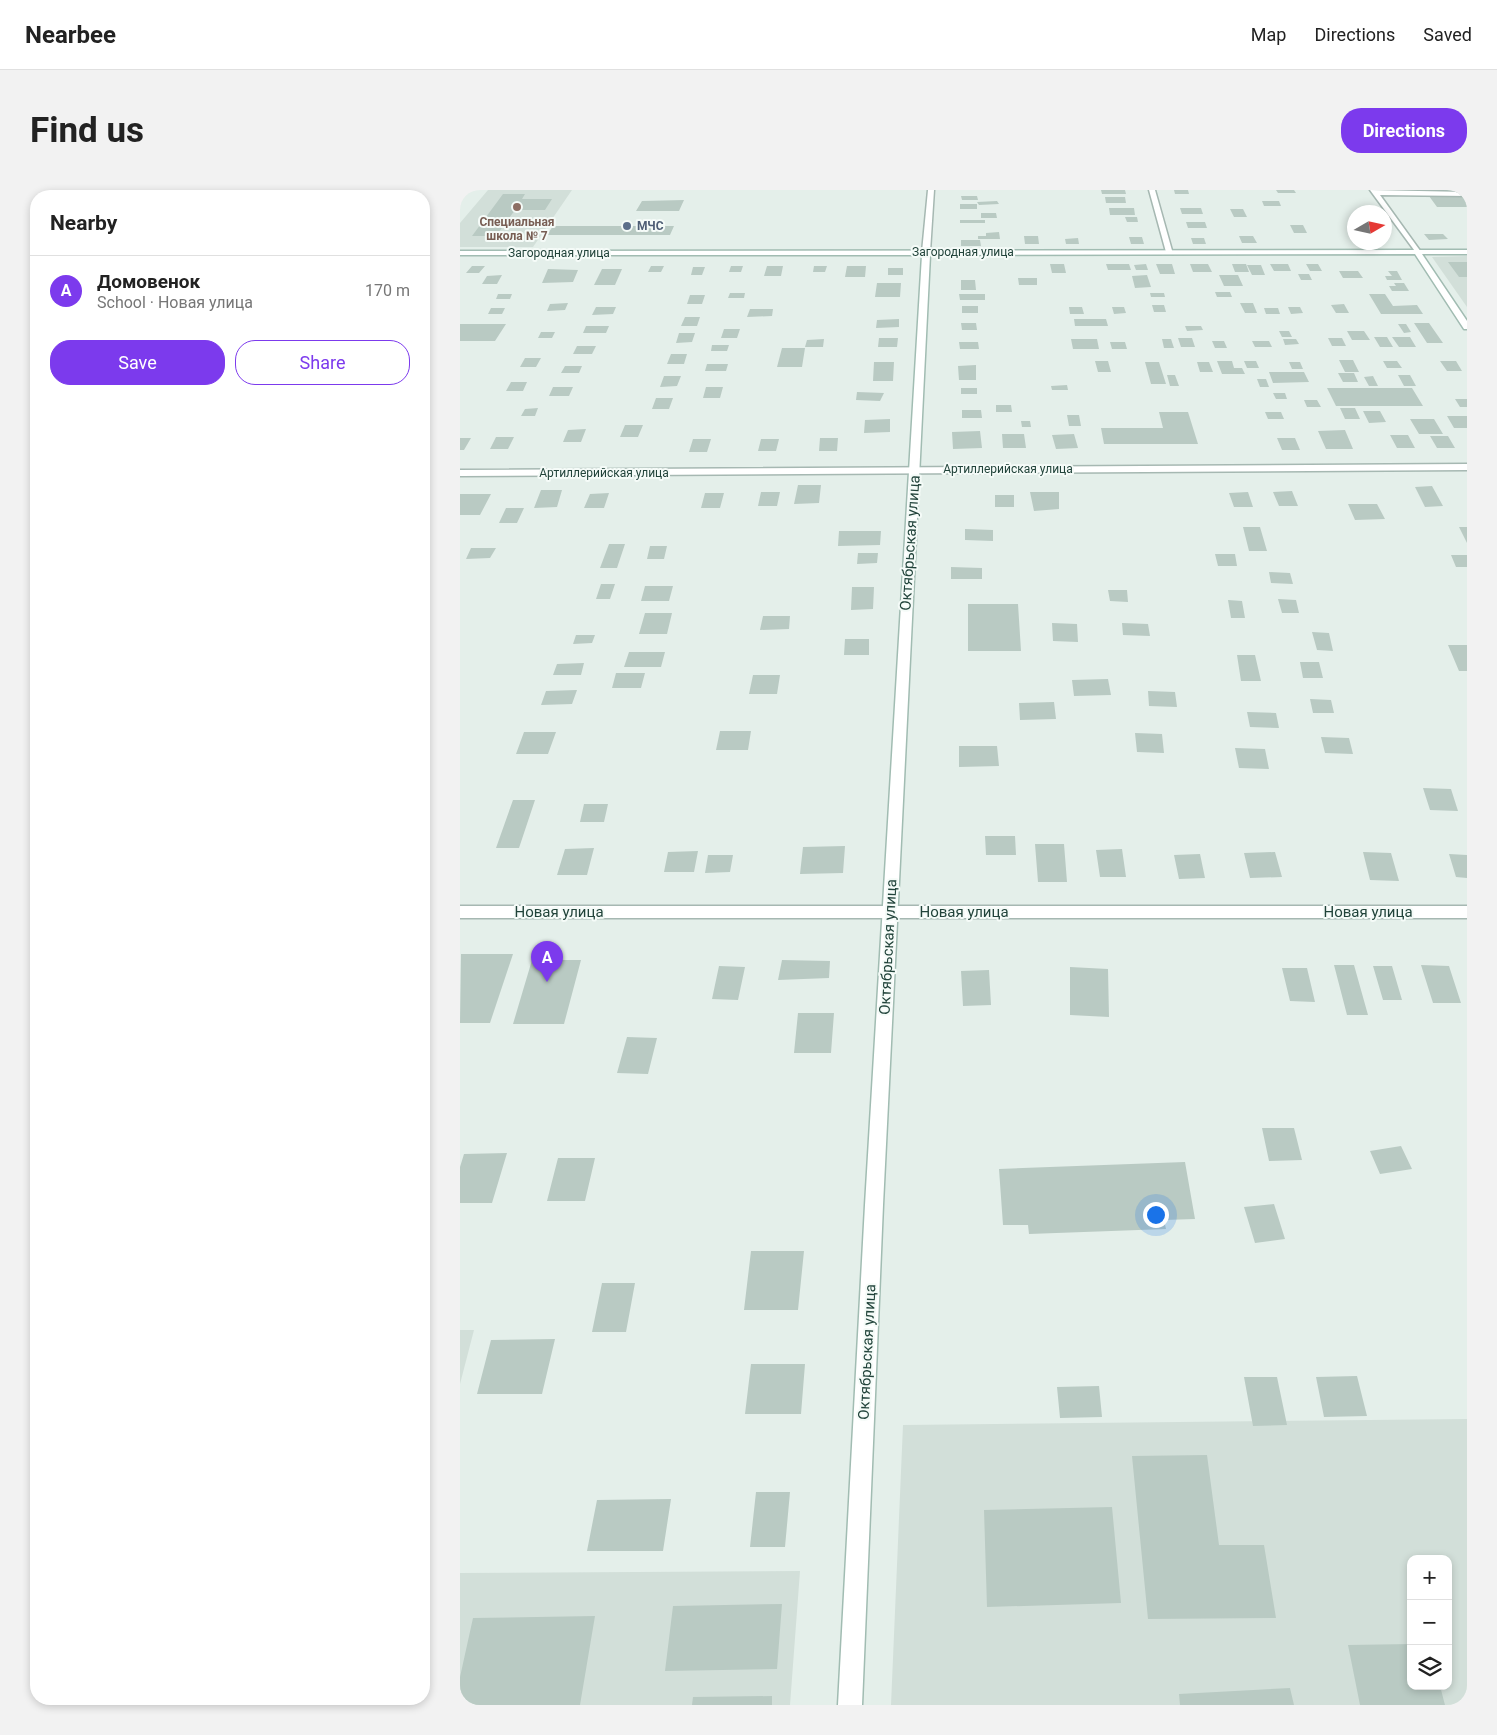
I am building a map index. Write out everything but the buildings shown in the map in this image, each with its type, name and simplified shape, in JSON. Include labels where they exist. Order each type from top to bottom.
[{"type":"main road","name":"Октябрьская улица","points":[[850,1705],[890,912],[931,190]]},
{"type":"main road","points":[[1152,190],[1170,252]]},
{"type":"main road","points":[[1375,192],[1467,194]]},
{"type":"main road","points":[[1375,192],[1467,327]]},
{"type":"main road","name":"Загородная улица","points":[[460,253],[1467,252]]},
{"type":"main road","name":"Артиллерийская улица","points":[[460,473],[1467,467]]},
{"type":"main road","name":"Новая улица","points":[[460,912],[1467,912]]},
{"type":"shaded area","name":"Специальная школа № 7","points":[[488,190],[572,190],[533,247],[460,247],[460,223]]},
{"type":"shaded area","points":[[1467,256],[1467,307],[1432,257]]},
{"type":"shaded area","points":[[460,1330],[474,1330],[460,1384]]},
{"type":"shaded area","points":[[1467,1419],[1467,1705],[891,1705],[903,1425]]},
{"type":"shaded area","points":[[800,1571],[790,1705],[460,1705],[460,1573]]},
{"type":"place","name":"Специальная школа № 7","points":[[517,207]]},
{"type":"place","name":"МЧС","points":[[627,226]]},
{"type":"place","name":"Домовенок","points":[[547,982]]}]
